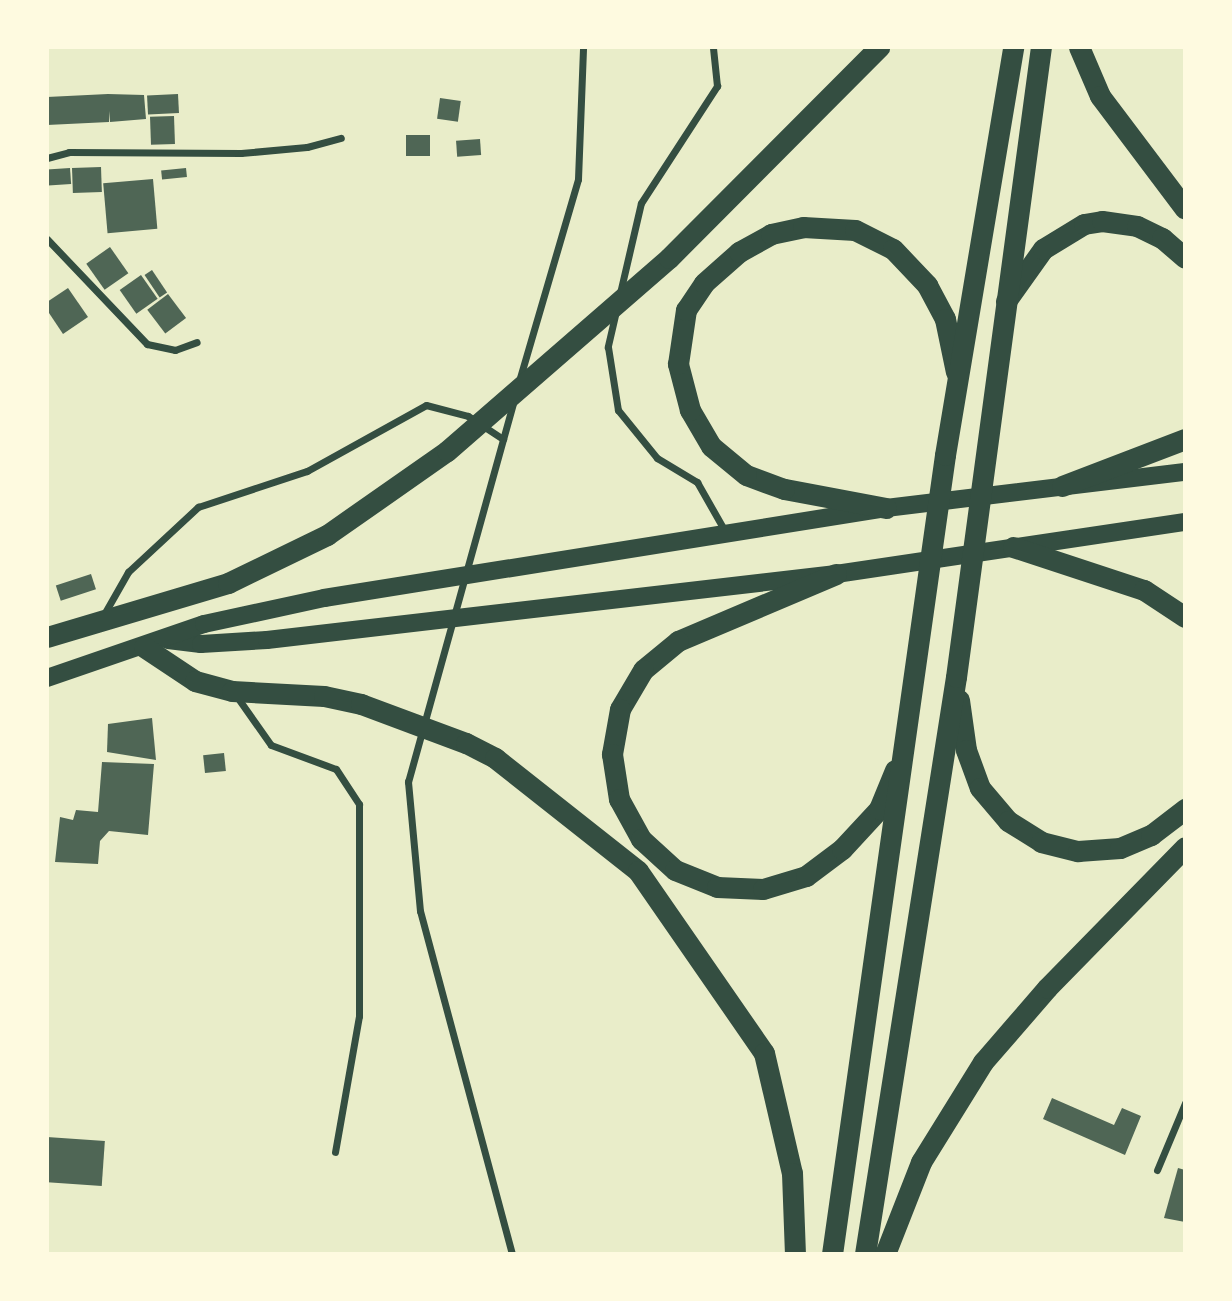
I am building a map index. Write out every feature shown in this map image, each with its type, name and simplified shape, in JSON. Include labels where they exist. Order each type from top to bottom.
[{"type":"highway","points":[[47,637],[228,583],[327,534],[447,451],[544,371],[668,258],[879,47]]},
{"type":"highway","points":[[832,1254],[944,470],[1013,47]]},
{"type":"highway","points":[[865,1254],[956,677],[1003,306],[1041,47]]},
{"type":"highway","points":[[1079,47],[1100,96],[1185,209]]},
{"type":"highway","points":[[1003,306],[1043,249],[1084,224],[1101,221],[1137,226],[1161,238],[1185,258]]},
{"type":"highway","points":[[886,509],[784,489],[746,475],[710,446],[690,410],[678,364],[686,310],[704,283],[739,252],[771,234],[803,227],[855,230],[893,249],[927,285],[946,319],[959,386]]},
{"type":"highway","points":[[1062,486],[1185,439]]},
{"type":"highway","points":[[1013,547],[1144,590],[1185,617]]},
{"type":"highway","points":[[836,574],[678,641],[643,670],[620,709],[612,754],[619,799],[641,839],[675,870],[717,887],[763,889],[806,876],[842,849],[879,809],[907,743]]},
{"type":"highway","points":[[144,646],[195,681],[232,691],[324,696],[360,704],[466,743],[495,758],[638,871],[764,1054],[792,1173],[795,1254]]},
{"type":"highway","points":[[956,677],[971,769],[994,806],[1023,832],[1057,848],[1110,849],[1151,835],[1185,809]]},
{"type":"highway","points":[[885,1254],[922,1162],[983,1062],[1047,988],[1185,847]]},
{"type":"main road","points":[[47,678],[227,619],[443,578],[886,509],[1185,472]]},
{"type":"main road","points":[[165,639],[201,644],[267,640],[443,620],[836,574],[1185,522]]},
{"type":"street","points":[[512,1254],[420,911],[408,782],[503,439],[579,180],[583,47]]},
{"type":"street","points":[[713,47],[717,86],[641,203],[608,347],[618,410],[657,458],[697,482],[719,515],[726,534]]},
{"type":"street","points":[[47,158],[69,152],[241,153],[307,147],[341,138]]},
{"type":"street","points":[[47,239],[147,344],[175,350],[197,342]]},
{"type":"street","points":[[100,621],[128,572],[198,507],[307,471],[426,405],[468,416],[503,439]]},
{"type":"street","points":[[232,691],[271,745],[336,769],[359,804],[359,1016],[335,1152]]},
{"type":"street","points":[[1157,1170],[1185,1103]]},
{"type":"building","points":[[178,94],[179,113],[148,115],[147,96]]},
{"type":"building","points":[[144,95],[146,119],[110,122],[110,111],[109,122],[47,125],[47,97]]},
{"type":"building","points":[[440,98],[461,101],[458,122],[437,119]]},
{"type":"building","points":[[174,116],[175,144],[151,145],[150,117]]},
{"type":"building","points":[[406,135],[430,135],[430,156],[406,156]]},
{"type":"building","points":[[480,139],[481,155],[457,157],[456,141]]},
{"type":"building","points":[[101,167],[102,192],[73,193],[72,168]]},
{"type":"building","points":[[70,168],[71,184],[48,186],[47,170]]},
{"type":"building","points":[[186,168],[187,177],[162,180],[161,171]]},
{"type":"building","points":[[153,179],[157,229],[108,233],[103,183]]},
{"type":"building","points":[[110,247],[128,273],[105,290],[86,264]]},
{"type":"building","points":[[152,270],[167,292],[160,297],[145,275]]},
{"type":"building","points":[[141,275],[158,299],[136,314],[120,290]]},
{"type":"building","points":[[68,288],[88,317],[63,334],[47,310],[47,302]]},
{"type":"building","points":[[168,294],[186,318],[165,334],[147,310]]},
{"type":"building","points":[[91,574],[96,589],[61,601],[56,585]]},
{"type":"building","points":[[152,718],[156,760],[107,752],[108,724]]},
{"type":"building","points":[[224,753],[226,771],[205,773],[203,755]]},
{"type":"building","points":[[102,762],[154,764],[148,835],[109,831],[100,841],[98,864],[55,862],[60,817],[73,820],[76,810],[98,812]]},
{"type":"building","points":[[1052,1098],[1114,1125],[1122,1108],[1141,1116],[1125,1155],[1043,1119]]},
{"type":"building","points":[[47,1137],[105,1141],[102,1186],[47,1182]]},
{"type":"building","points":[[1178,1168],[1185,1170],[1185,1222],[1164,1218]]}]
